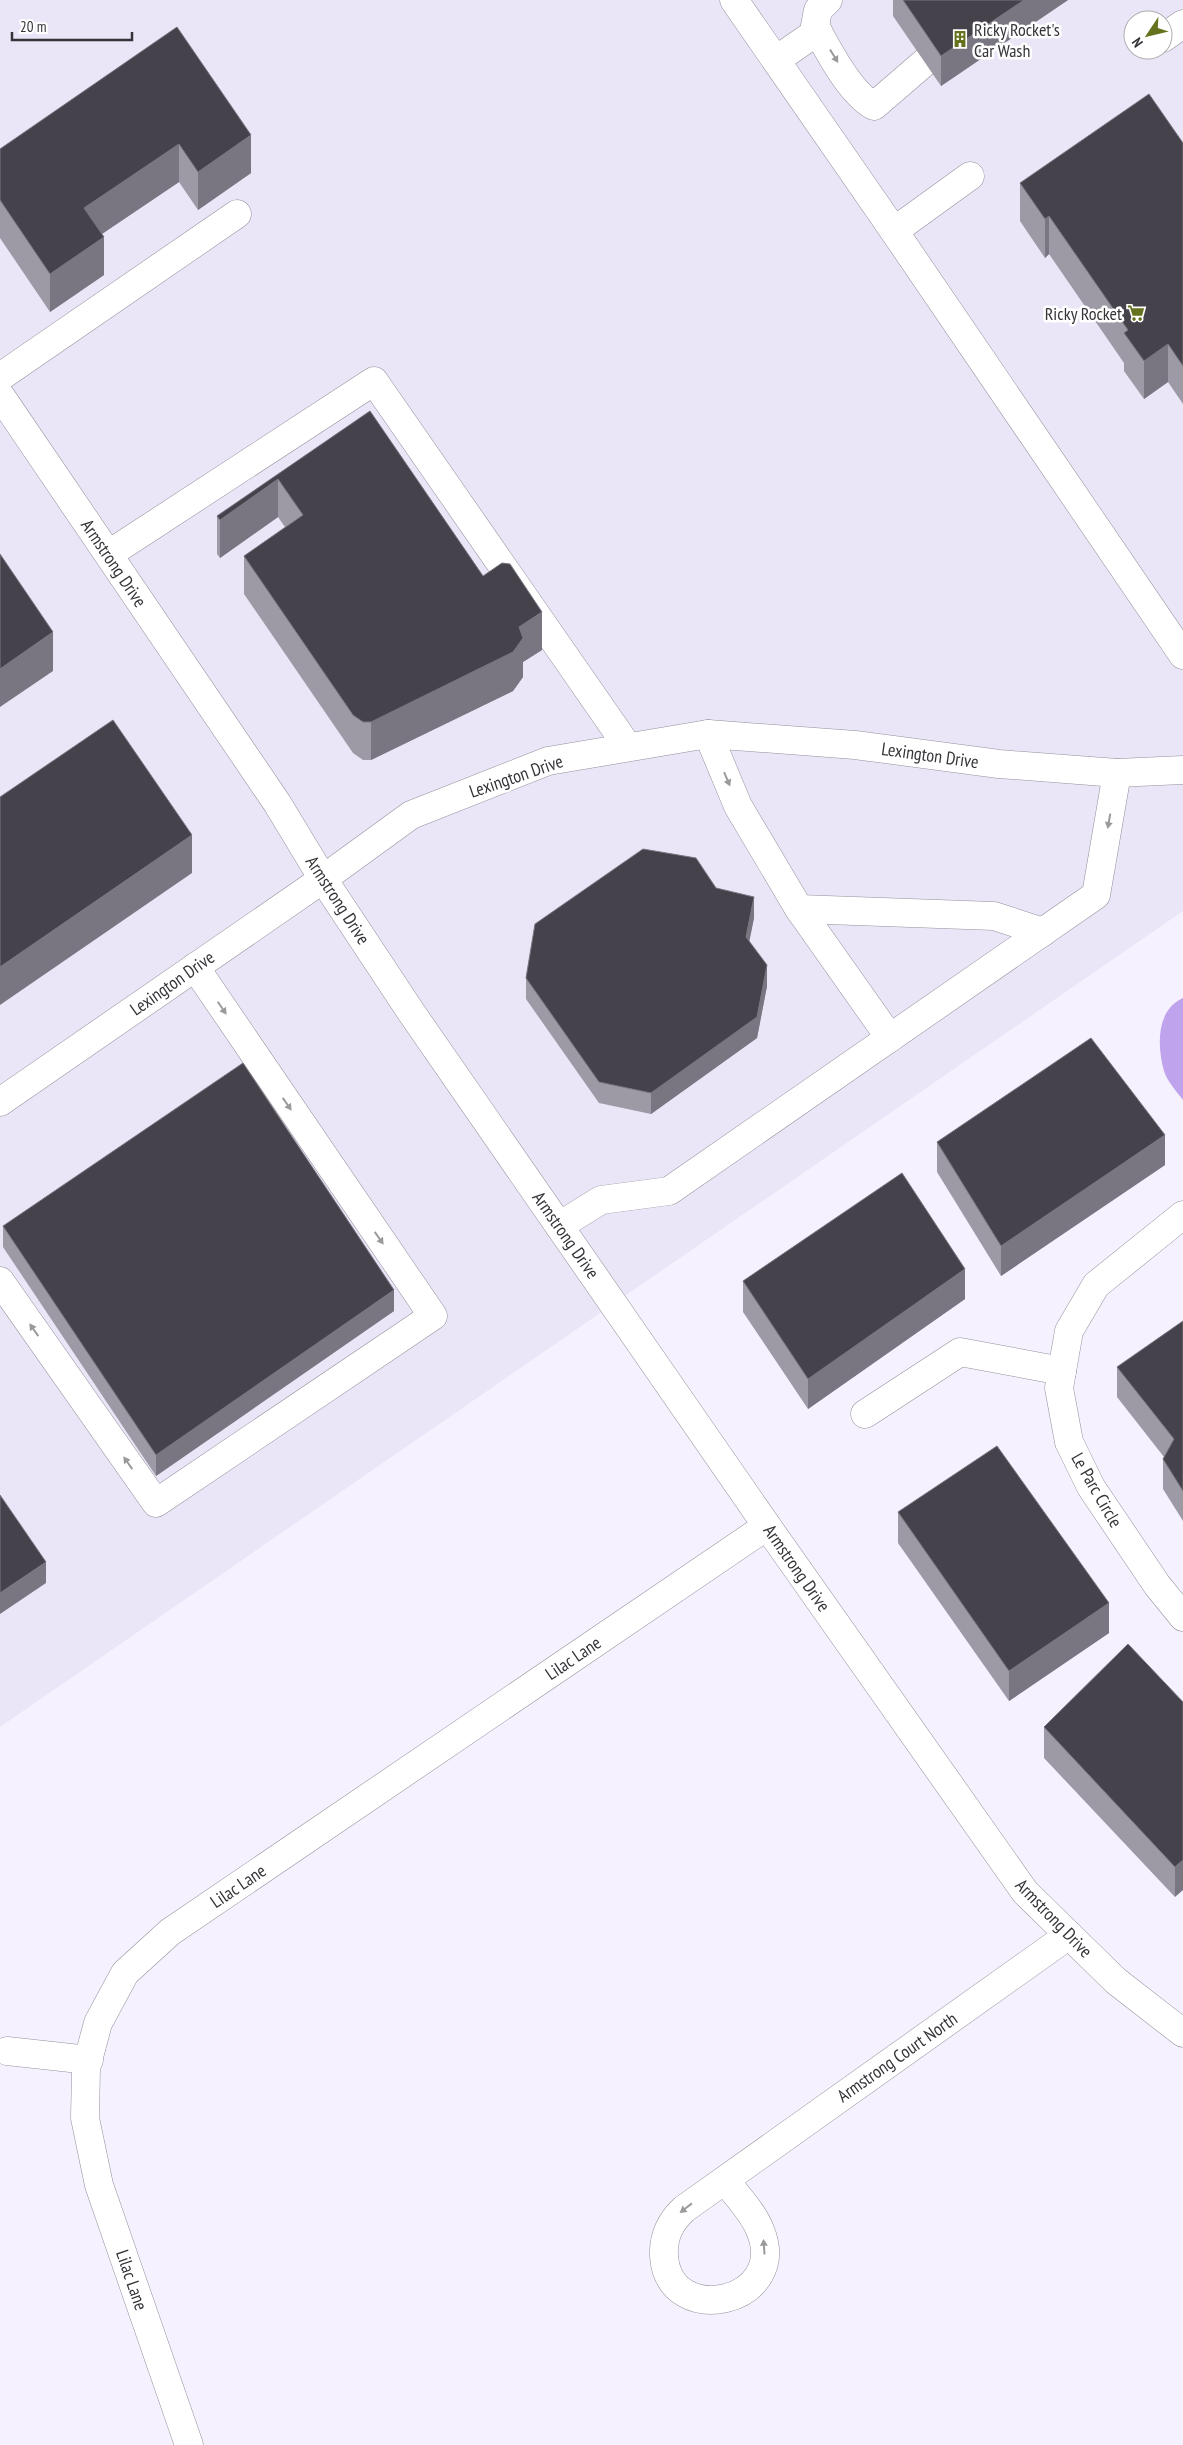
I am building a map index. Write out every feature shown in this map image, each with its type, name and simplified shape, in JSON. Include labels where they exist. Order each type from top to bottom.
[{"type":"street","points":[[734,0],[1179,642]]},
{"type":"street","points":[[828,0],[818,10],[815,26],[853,88],[866,102],[874,106],[925,62],[1017,0]]},
{"type":"street","points":[[776,60],[818,31]]},
{"type":"street","points":[[894,231],[970,176]]},
{"type":"street","points":[[0,377],[237,214]]},
{"type":"street","points":[[109,554],[374,381],[628,748]]},
{"type":"street","name":"Armstrong Drive","points":[[0,395],[277,803],[323,879],[411,1012],[767,1526],[1025,1892],[1116,1980],[1183,2033]]},
{"type":"street","points":[[708,734],[738,806],[799,909],[890,1038]]},
{"type":"street","name":"Lexington Drive","points":[[0,1102],[323,879],[411,815],[548,761],[708,734],[855,745],[999,764],[1117,773],[1183,770]]},
{"type":"street","points":[[559,1226],[601,1200],[670,1191],[1096,895],[1117,773]]},
{"type":"street","points":[[799,909],[994,916],[1043,932]]},
{"type":"street","points":[[0,1281],[156,1502],[433,1316],[195,967]]},
{"type":"street","name":"Le Parc Circle","points":[[1183,1215],[1096,1285],[1069,1331],[1060,1388],[1069,1442],[1091,1487],[1157,1585],[1183,1616]]},
{"type":"street","points":[[865,1414],[960,1352],[1062,1371]]},
{"type":"street","name":"Lilac Lane","points":[[189,2445],[99,2185],[84,2118],[86,2068],[98,2023],[124,1973],[170,1932],[767,1526]]},
{"type":"street","name":"Armstrong Court North","points":[[725,2180],[1069,1935]]},
{"type":"street","points":[[7,2051],[89,2060]]},
{"type":"shaded area","points":[[0,0],[1183,0],[1183,911],[0,1727]]},
{"type":"shaded area","points":[[1183,998],[1183,1100],[1165,1075],[1160,1051],[1160,1040],[1163,1020],[1174,1004]]},
{"type":"building","points":[[903,0],[1024,0],[941,56]]},
{"type":"building","points":[[177,27],[251,135],[198,172],[179,144],[84,208],[104,237],[50,274],[0,200],[0,149]]},
{"type":"building","name":"Ricky Rocket","points":[[1149,94],[1183,143],[1183,366],[1168,344],[1144,361],[1124,333],[1128,330],[1049,216],[1045,219],[1020,183]]},
{"type":"building","points":[[370,411],[483,576],[502,563],[510,564],[542,612],[519,627],[523,638],[513,652],[371,722],[363,722],[353,715],[244,556],[303,515],[278,479],[220,520],[217,516]]},
{"type":"building","points":[[0,554],[53,632],[0,669]]},
{"type":"building","points":[[113,720],[192,835],[0,967],[0,797]]},
{"type":"building","points":[[643,849],[696,858],[716,888],[754,897],[746,937],[767,965],[757,1017],[651,1093],[599,1082],[526,978],[535,924]]},
{"type":"building","points":[[1091,1038],[1165,1135],[1001,1246],[937,1142]]},
{"type":"building","points":[[243,1063],[394,1290],[156,1455],[3,1226]]},
{"type":"building","points":[[902,1173],[965,1269],[808,1379],[743,1281]]},
{"type":"building","points":[[1183,1321],[1183,1491],[1163,1459],[1174,1439],[1117,1367]]},
{"type":"building","points":[[997,1446],[1109,1603],[1009,1671],[898,1512]]},
{"type":"building","points":[[0,1495],[46,1562],[0,1593]]},
{"type":"building","points":[[1128,1644],[1183,1702],[1183,1860],[1175,1867],[1044,1727]]},
{"type":"place","name":"Ricky Rocket's Car Wash","points":[[960,39]]},
{"type":"place","name":"Ricky Rocket","points":[[1136,313]]}]
